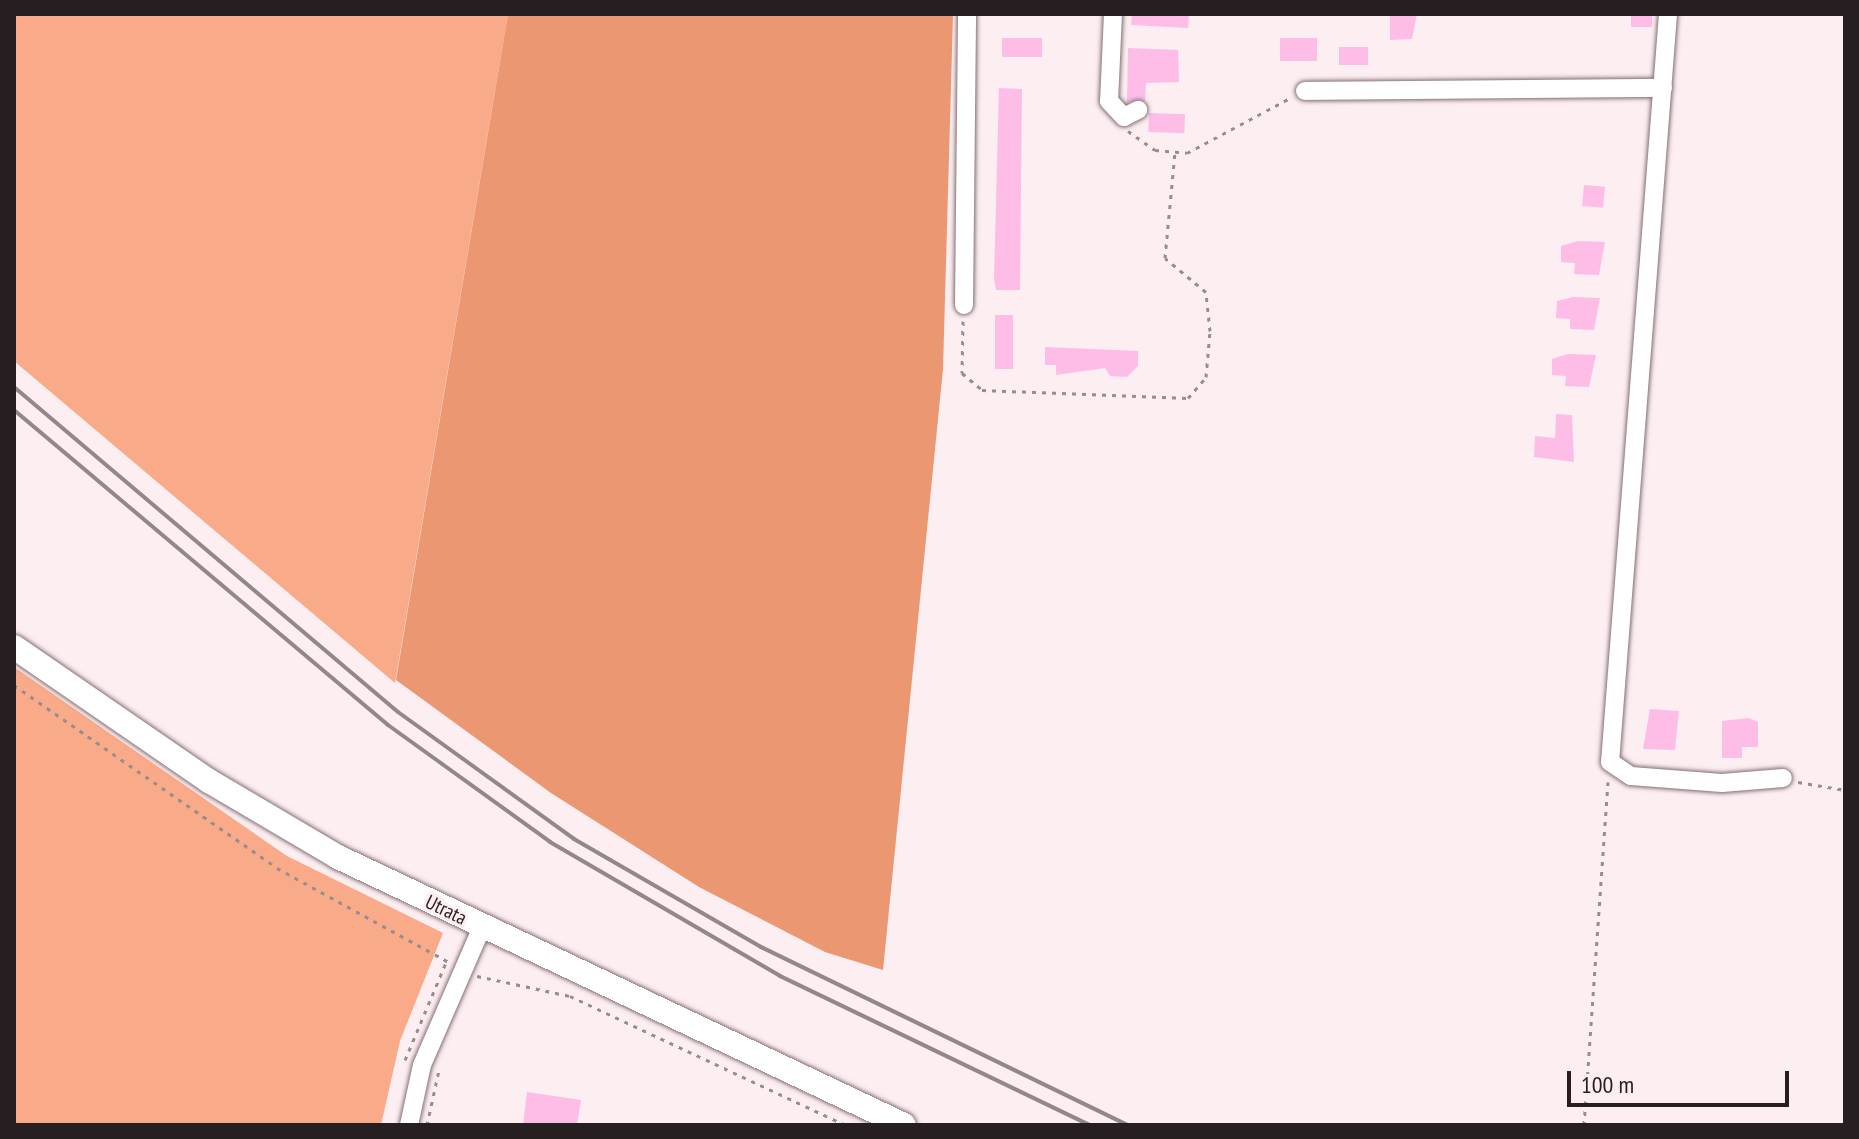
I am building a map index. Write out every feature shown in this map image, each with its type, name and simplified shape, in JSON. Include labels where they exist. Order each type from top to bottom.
[{"type":"main road","name":"Utrata","points":[[14,647],[244,803],[482,927],[904,1125]]},
{"type":"street","points":[[964,305],[967,14]]},
{"type":"street","points":[[1113,14],[1109,101],[1118,114],[1138,110]]},
{"type":"street","points":[[1668,14],[1610,762],[1631,776],[1722,783],[1783,778]]},
{"type":"street","points":[[1305,91],[1663,88]]},
{"type":"street","points":[[409,1125],[422,1065],[471,973],[482,927]]},
{"type":"path","points":[[1118,114],[1141,144],[1175,152],[1210,145],[1251,115],[1305,91]]},
{"type":"path","points":[[964,305],[962,373],[982,390],[1188,398],[1206,377],[1210,331],[1206,292],[1165,258],[1175,152]]},
{"type":"path","points":[[14,685],[277,868],[471,973],[570,996],[846,1125]]},
{"type":"path","points":[[1584,1125],[1610,762]]},
{"type":"path","points":[[1783,778],[1845,790]]},
{"type":"path","points":[[471,973],[473,991]]},
{"type":"path","points":[[427,1125],[441,1064]]},
{"type":"shaded area","points":[[14,14],[508,14],[395,683],[14,361]]},
{"type":"shaded area","points":[[508,14],[953,14],[943,369],[883,970],[825,952],[699,887],[551,793],[396,680]]},
{"type":"shaded area","points":[[14,667],[287,856],[443,933],[400,1041],[381,1125],[14,1125]]},
{"type":"building","points":[[1132,14],[1189,14],[1188,28],[1131,25]]},
{"type":"building","points":[[1390,14],[1417,14],[1412,39],[1390,40]]},
{"type":"building","points":[[1631,14],[1652,14],[1652,27],[1631,27]]},
{"type":"building","points":[[1002,38],[1042,38],[1042,57],[1002,57]]},
{"type":"building","points":[[1280,38],[1317,38],[1317,61],[1280,61]]},
{"type":"building","points":[[1339,47],[1368,47],[1368,65],[1339,65]]},
{"type":"building","points":[[1128,48],[1178,50],[1179,82],[1146,83],[1145,101],[1127,102]]},
{"type":"building","points":[[999,88],[1022,89],[1020,290],[996,290],[994,278]]},
{"type":"building","points":[[1149,113],[1185,114],[1184,133],[1148,132]]},
{"type":"building","points":[[1584,185],[1605,187],[1603,208],[1582,206]]},
{"type":"building","points":[[1578,241],[1605,242],[1599,275],[1574,274],[1575,263],[1561,262],[1561,246]]},
{"type":"building","points":[[1573,297],[1600,298],[1594,330],[1570,329],[1570,319],[1556,318],[1557,301]]},
{"type":"building","points":[[995,315],[1013,315],[1013,369],[995,369]]},
{"type":"building","points":[[1045,347],[1138,351],[1138,366],[1127,377],[1110,376],[1105,368],[1056,375],[1056,365],[1045,365]]},
{"type":"building","points":[[1568,354],[1596,355],[1589,387],[1565,386],[1566,376],[1552,375],[1552,359]]},
{"type":"building","points":[[1556,414],[1572,415],[1574,462],[1534,457],[1535,436],[1555,438]]},
{"type":"building","points":[[1650,709],[1679,711],[1675,750],[1643,749]]},
{"type":"building","points":[[1749,718],[1758,722],[1758,747],[1742,747],[1742,758],[1722,758],[1722,721]]},
{"type":"building","points":[[527,1092],[581,1100],[577,1125],[523,1125]]},
{"type":"railway","points":[[14,387],[398,712],[574,839],[761,947],[1128,1125]]},
{"type":"railway","points":[[14,410],[388,725],[550,842],[780,976],[1089,1125]]}]
